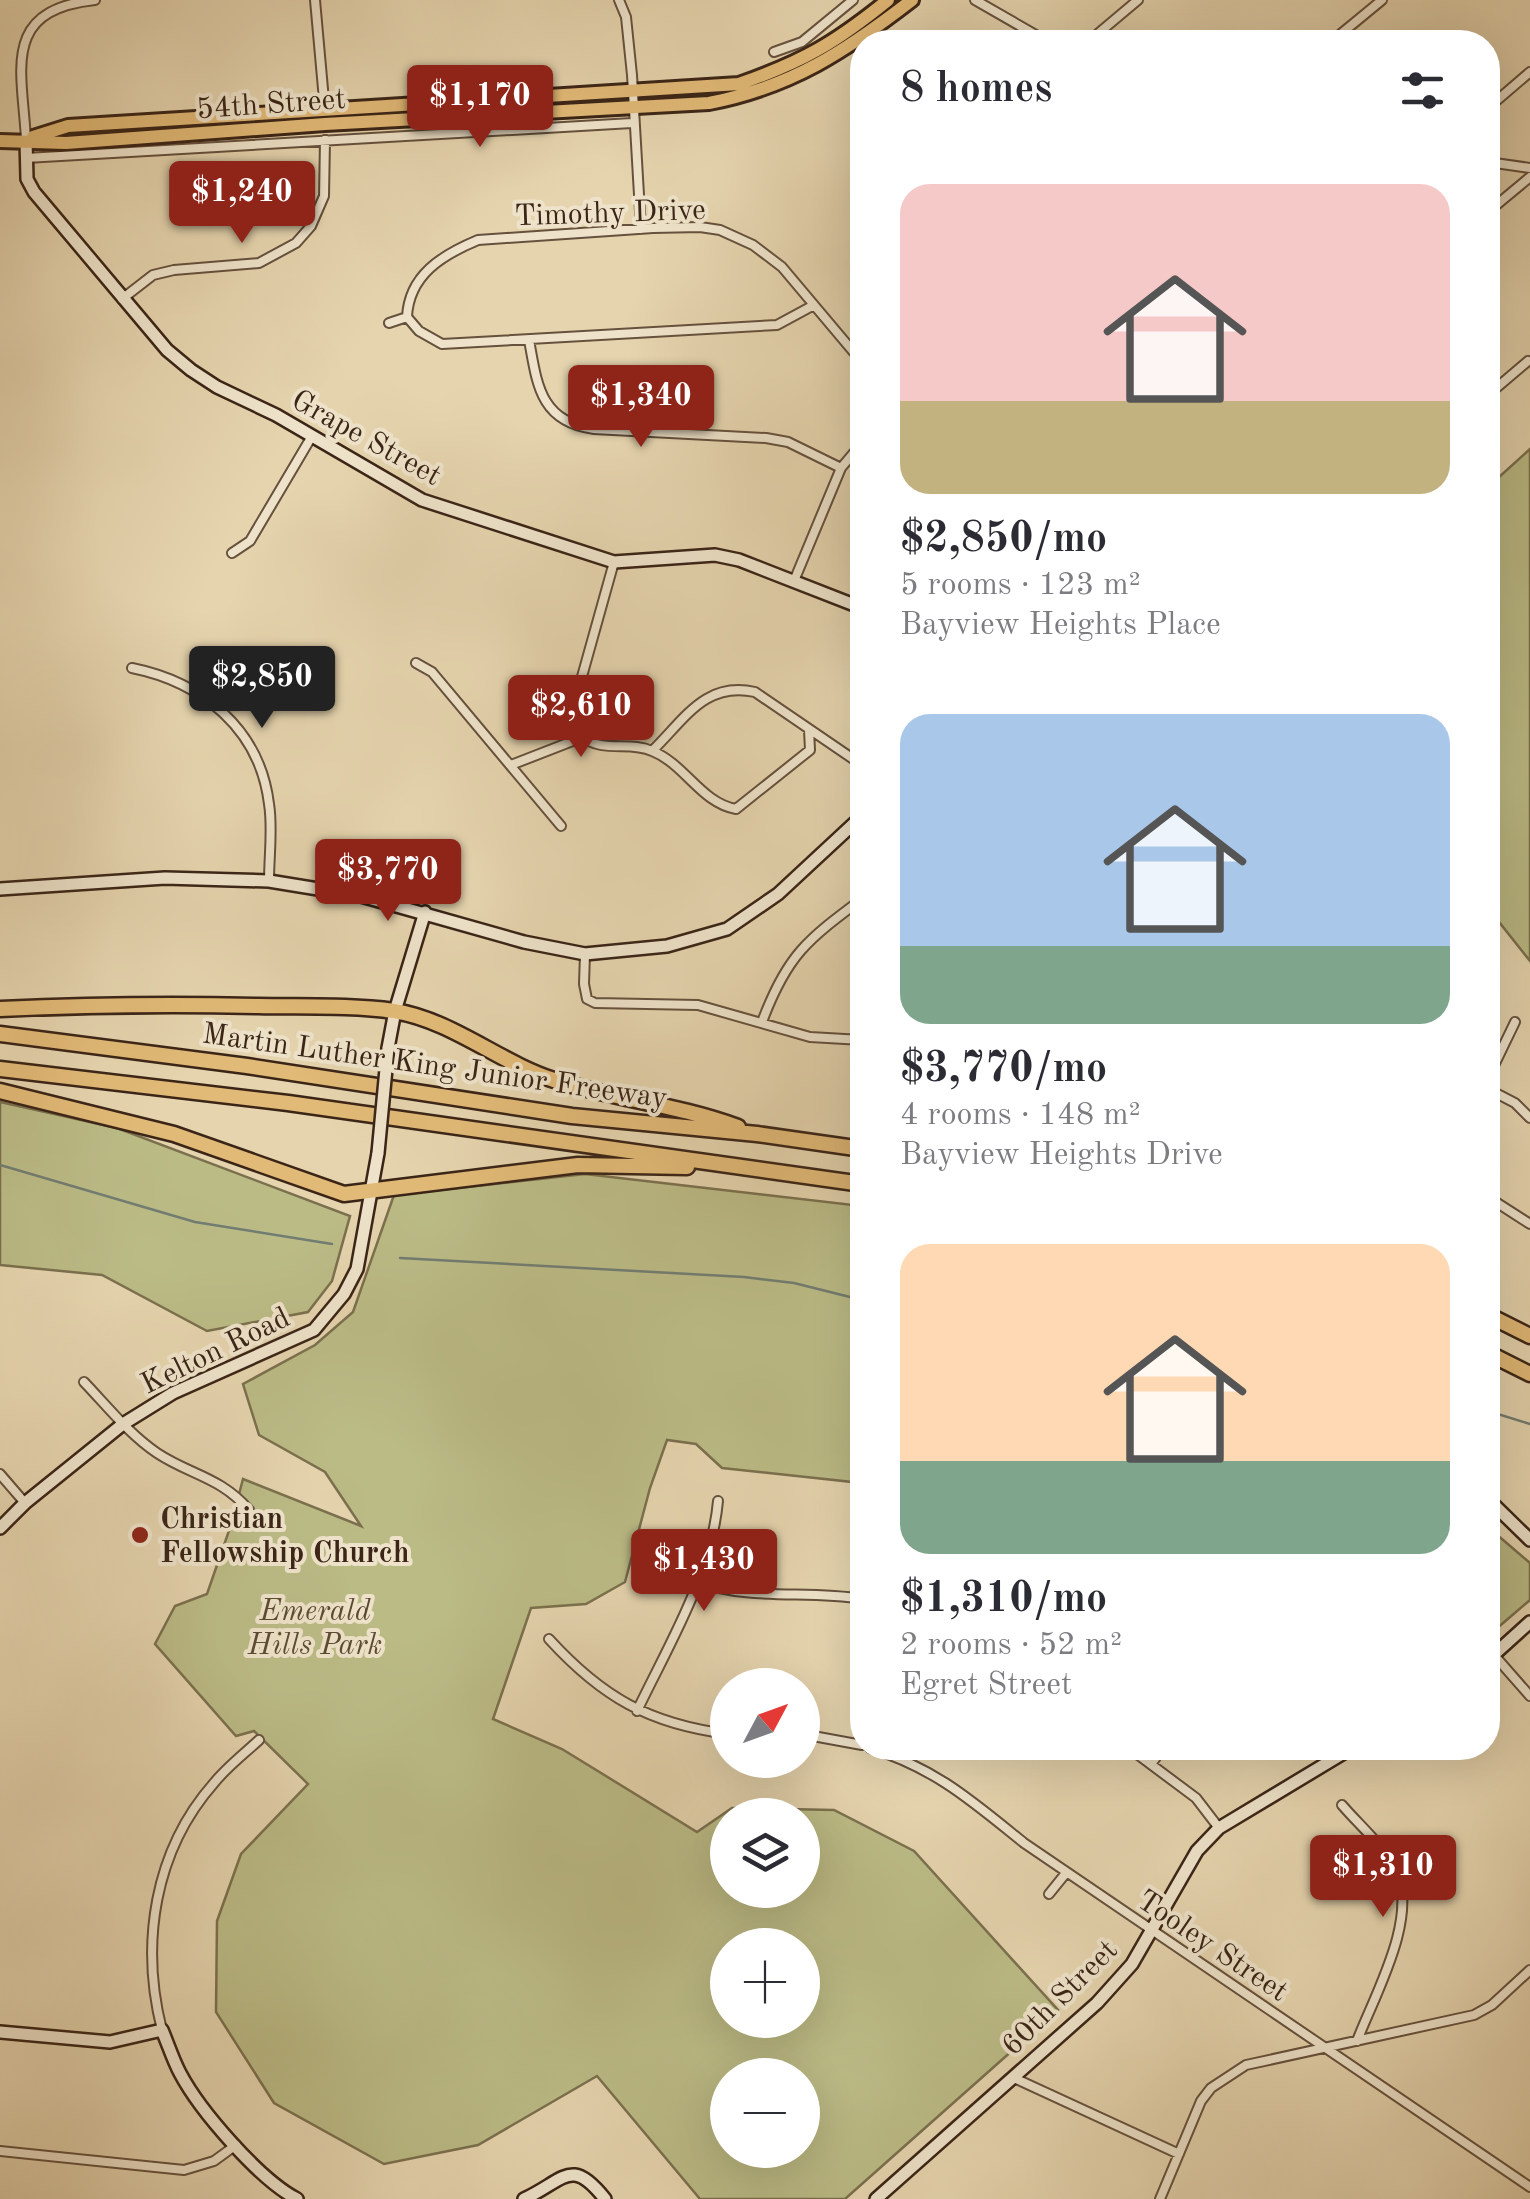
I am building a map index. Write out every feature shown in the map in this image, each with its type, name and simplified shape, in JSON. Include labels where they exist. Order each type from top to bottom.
[{"type":"highway","points":[[0,1009],[116,1004],[395,1012],[445,1028],[526,1070],[557,1081],[664,1104],[757,1134]]},
{"type":"highway","name":"Martin Luther King Junior Freeway","points":[[0,1034],[247,1066],[572,1116],[850,1147]]},
{"type":"highway","name":"Martin Luther King Junior Freeway","points":[[0,1069],[288,1103],[850,1182]]},
{"type":"highway","points":[[0,1091],[174,1134],[344,1194],[578,1165],[750,1169]]},
{"type":"highway","points":[[1500,1321],[1530,1336]]},
{"type":"highway","points":[[1500,1359],[1530,1374]]},
{"type":"main road","name":"54th Street","points":[[851,30],[888,0]]},
{"type":"main road","name":"54th Street","points":[[872,30],[912,0]]},
{"type":"main road","name":"54th Street","points":[[26,139],[68,126],[739,84],[796,64],[850,31]]},
{"type":"main road","name":"54th Street","points":[[0,141],[66,143],[709,103],[747,96],[801,76],[850,47]]},
{"type":"street","points":[[26,139],[19,64],[28,34],[57,7],[95,0]]},
{"type":"street","points":[[315,0],[324,100]]},
{"type":"street","points":[[620,0],[626,17],[633,90],[641,229]]},
{"type":"street","points":[[774,52],[795,46],[853,0]]},
{"type":"street","points":[[974,0],[1027,30]]},
{"type":"street","points":[[1102,30],[1138,0]]},
{"type":"street","points":[[1346,30],[1382,0]]},
{"type":"street","points":[[1500,98],[1530,72]]},
{"type":"street","points":[[26,158],[632,123]]},
{"type":"street","name":"Grape Street","points":[[26,139],[28,178],[34,192],[167,350],[200,377],[422,500],[614,562],[715,555],[739,560],[850,603]]},
{"type":"street","points":[[122,298],[153,275],[259,262],[296,243],[311,226],[324,196],[325,140]]},
{"type":"street","points":[[1500,164],[1530,168]]},
{"type":"street","points":[[1500,202],[1530,178]]},
{"type":"street","name":"Timothy Drive","points":[[407,317],[415,285],[430,267],[448,253],[478,240],[700,227],[742,239],[773,259],[850,348]]},
{"type":"street","points":[[389,323],[407,317],[419,331],[442,344],[777,325],[814,304]]},
{"type":"street","points":[[529,340],[540,393],[552,410],[576,426],[766,438],[788,442],[840,468]]},
{"type":"street","points":[[1500,385],[1528,361]]},
{"type":"street","points":[[232,553],[250,541],[312,436]]},
{"type":"street","points":[[794,581],[840,468],[850,457]]},
{"type":"street","points":[[614,562],[576,698],[583,737],[591,744],[652,751],[670,761],[719,806],[736,809],[810,750],[809,730]]},
{"type":"street","points":[[416,664],[432,672],[561,826]]},
{"type":"street","points":[[132,668],[161,674],[198,691],[234,722],[252,750],[270,805],[269,881]]},
{"type":"street","points":[[652,751],[707,696],[739,688],[756,692],[850,757]]},
{"type":"street","points":[[511,764],[583,737]]},
{"type":"street","points":[[0,889],[165,878],[269,881],[361,896],[524,942],[586,954],[666,946],[727,928],[778,894],[850,827]]},
{"type":"street","points":[[762,1022],[776,984],[798,950],[850,909]]},
{"type":"street","name":"Kelton Road","points":[[0,1528],[123,1424],[172,1394],[314,1330],[344,1294],[357,1269],[373,1191],[395,1012],[425,912]]},
{"type":"street","points":[[586,954],[587,1000],[686,1004],[810,1037],[850,1039]]},
{"type":"street","points":[[1500,1053],[1515,1022]]},
{"type":"street","points":[[1500,1095],[1530,1118]]},
{"type":"street","points":[[1500,1205],[1530,1224]]},
{"type":"street","points":[[84,1382],[156,1453],[232,1491],[249,1510]]},
{"type":"street","points":[[0,1474],[25,1503]]},
{"type":"street","points":[[638,1712],[698,1582],[714,1536],[718,1501]]},
{"type":"street","points":[[1500,1511],[1530,1540]]},
{"type":"street","points":[[698,1582],[741,1594],[850,1598]]},
{"type":"street","points":[[1500,1649],[1530,1622]]},
{"type":"street","points":[[549,1639],[587,1678],[638,1712],[685,1728],[710,1731]]},
{"type":"street","points":[[1500,1668],[1530,1696]]},
{"type":"street","name":"Tooley Street","points":[[820,1737],[850,1743]]},
{"type":"street","points":[[259,1740],[215,1781],[172,1848],[160,1884],[151,1964],[162,2030],[181,2075],[274,2186],[297,2199]]},
{"type":"street","name":"Tooley Street","points":[[903,1760],[950,1783],[1024,1844],[1530,2187]]},
{"type":"street","points":[[1146,1760],[1196,1798],[1220,1828]]},
{"type":"street","points":[[1151,1764],[1154,1760]]},
{"type":"street","name":"60th Street","points":[[876,2199],[1097,2003],[1132,1964],[1196,1851],[1220,1828],[1332,1760]]},
{"type":"street","points":[[1342,1805],[1387,1856],[1402,1891],[1402,1924],[1357,2041]]},
{"type":"street","points":[[1049,1894],[1066,1872]]},
{"type":"street","points":[[1160,2199],[1202,2101],[1210,2088],[1234,2070],[1324,2046],[1474,2016],[1530,1970]]},
{"type":"street","points":[[0,2032],[110,2042],[162,2030]]},
{"type":"street","points":[[1014,2078],[1179,2154]]},
{"type":"street","points":[[0,2151],[184,2170],[214,2161],[236,2145]]},
{"type":"street","points":[[524,2199],[577,2174],[590,2180],[605,2199]]},
{"type":"green space","points":[[1530,449],[1530,961],[1500,923],[1500,476]]},
{"type":"green space","points":[[0,1102],[117,1128],[350,1216],[332,1281],[308,1312],[207,1331],[102,1275],[0,1265]]},
{"type":"green space","name":"Emerald Hills Park","points":[[585,1174],[850,1205],[850,1482],[722,1468],[696,1444],[667,1440],[625,1582],[586,1604],[531,1608],[493,1719],[562,1749],[697,1832],[710,1823],[710,1908],[820,1908],[820,1810],[834,1810],[914,1851],[1058,2010],[845,2199],[700,2199],[597,2076],[478,2145],[384,2164],[274,2103],[216,2012],[217,1921],[241,1854],[308,1784],[254,1731],[236,1736],[155,1644],[175,1606],[207,1594],[243,1479],[361,1526],[325,1472],[259,1435],[243,1384],[315,1345],[353,1312],[394,1195]]},
{"type":"green space","points":[[1500,1537],[1530,1563],[1530,1600],[1500,1626]]},
{"type":"waterway","points":[[0,1165],[195,1222],[332,1244]]},
{"type":"waterway","points":[[400,1258],[744,1277],[794,1283],[850,1297]]},
{"type":"waterway","points":[[1500,1415],[1530,1424]]},
{"type":"place","name":"Christian Fellowship Church","points":[[140,1535]]}]
